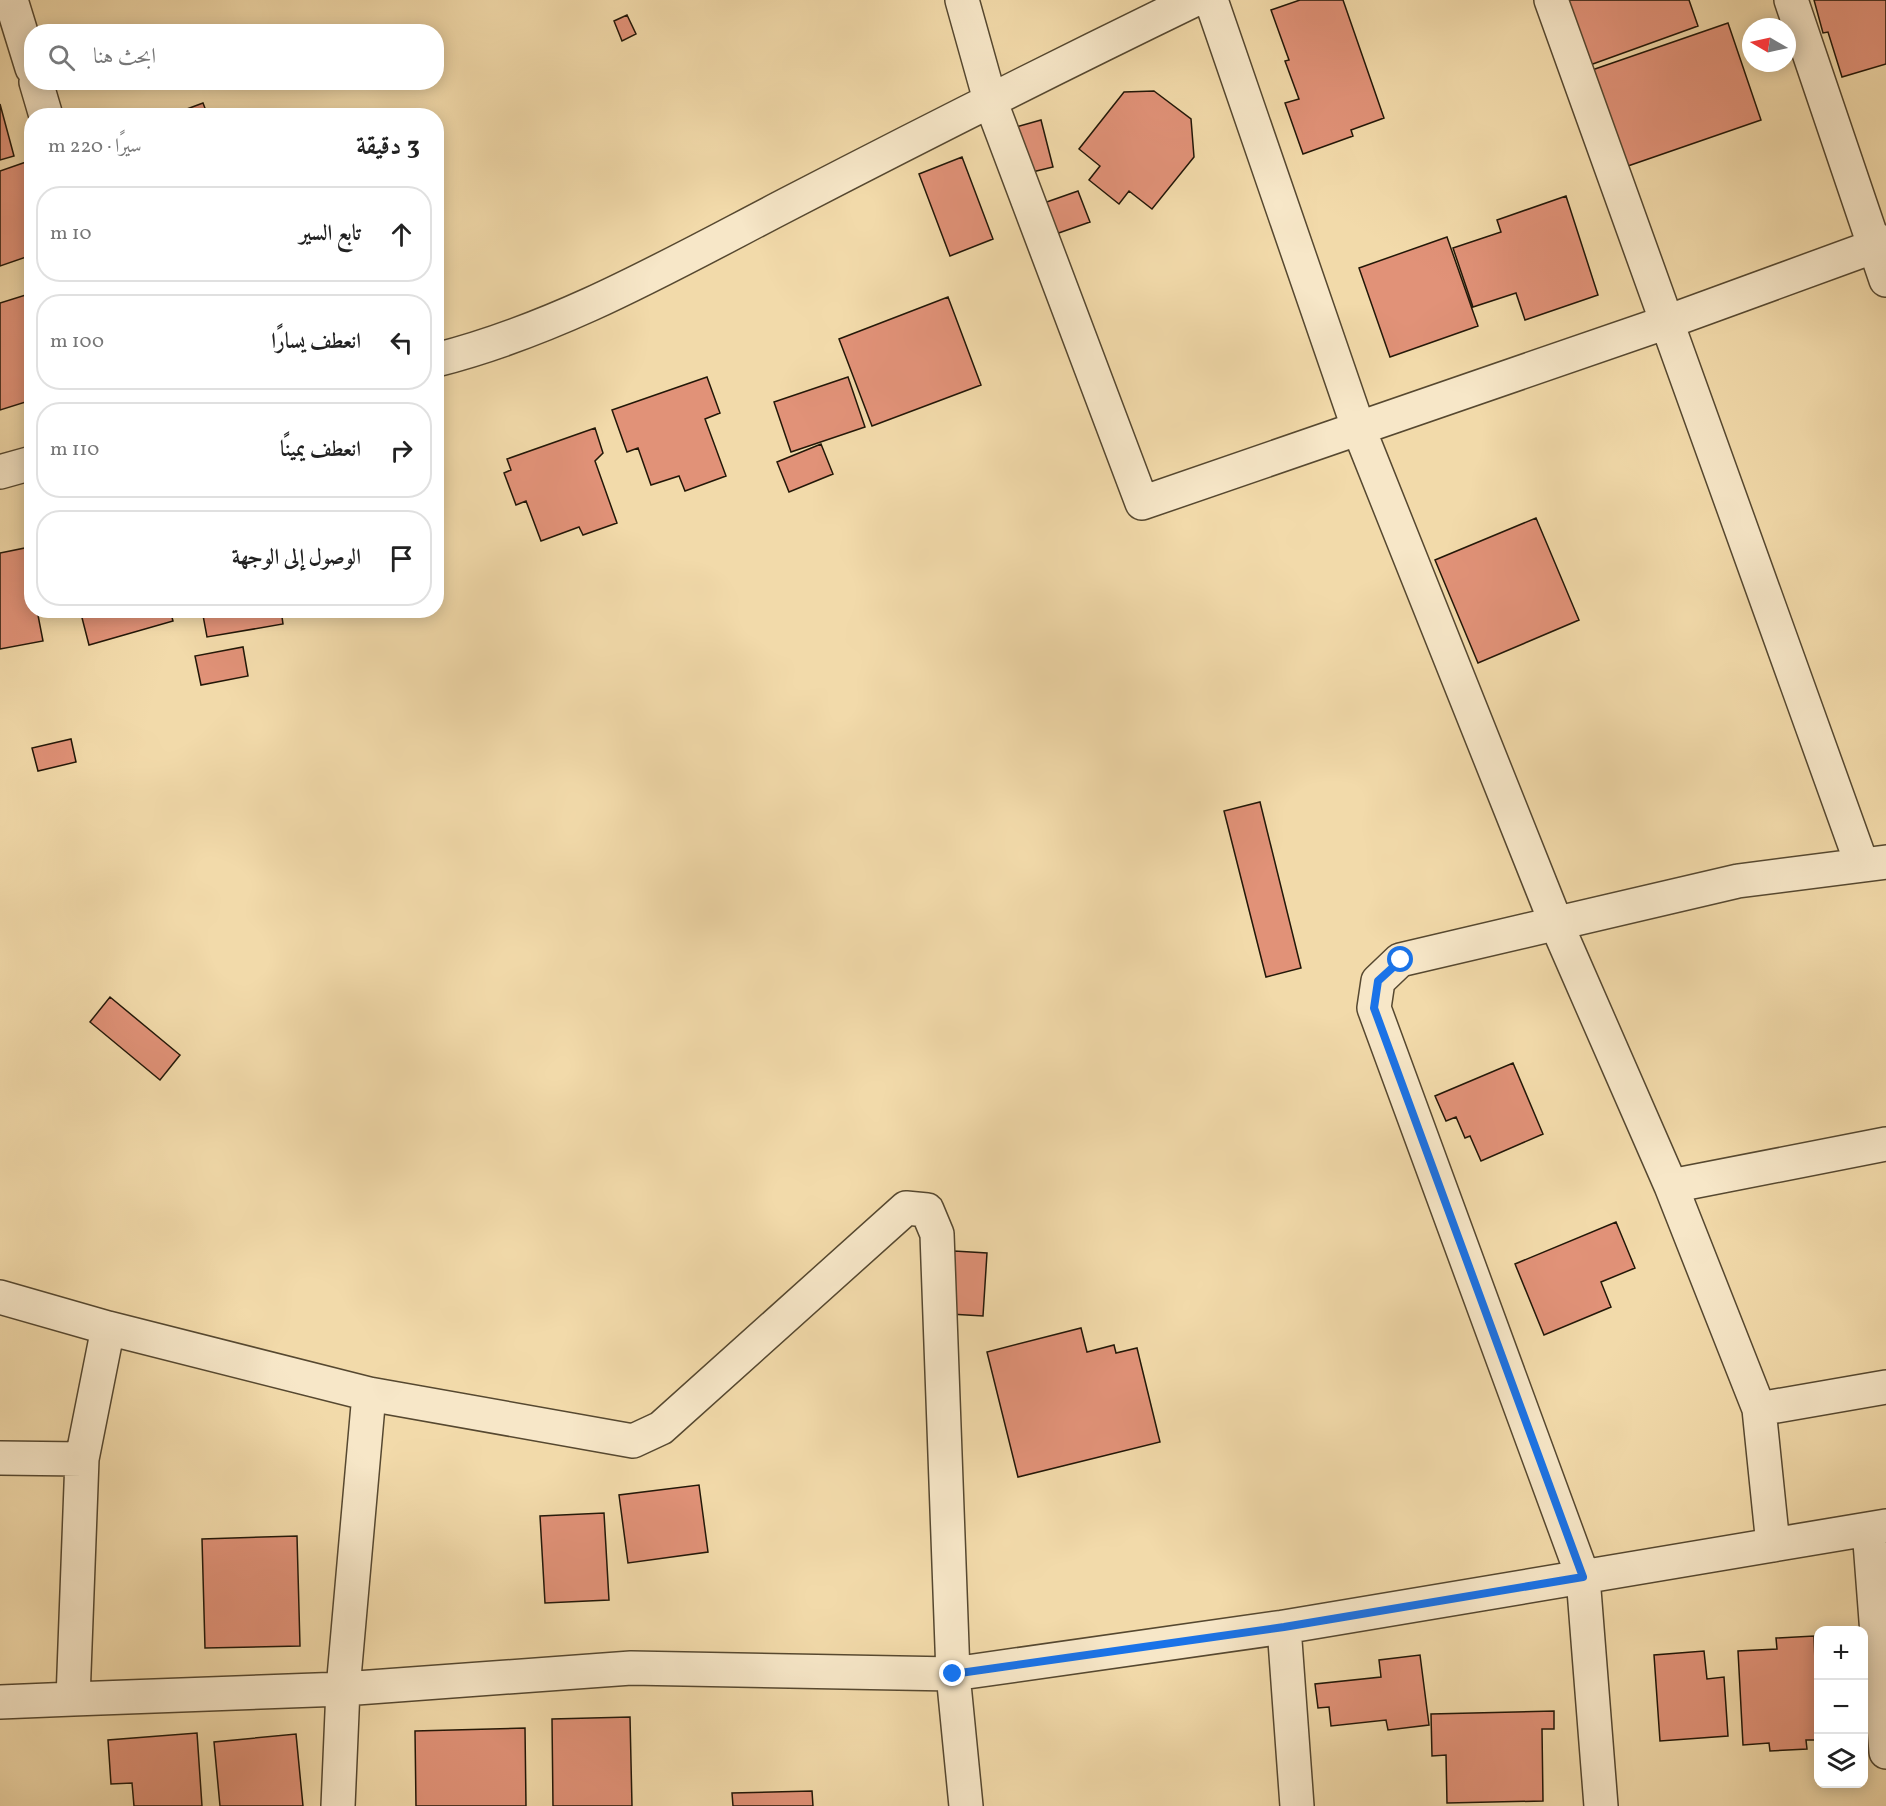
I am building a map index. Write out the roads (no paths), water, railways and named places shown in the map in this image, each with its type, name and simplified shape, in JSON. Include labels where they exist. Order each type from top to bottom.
[{"type":"street","points":[[11,0],[24,42]]},
{"type":"street","points":[[962,0],[990,100],[1142,503],[1667,322],[1880,244]]},
{"type":"street","points":[[444,358],[475,350],[551,322],[624,289],[990,100],[1194,0]]},
{"type":"street","points":[[1211,0],[1358,427],[1556,923],[1671,1186],[1759,1409],[1773,1545]]},
{"type":"street","points":[[1551,0],[1667,322],[1874,863],[1738,881],[1556,923],[1401,960],[1378,981],[1374,1008],[1583,1577],[1601,1806]]},
{"type":"street","points":[[1791,0],[1880,244],[1886,280]]},
{"type":"street","points":[[38,90],[44,108]]},
{"type":"street","points":[[0,472],[24,466]]},
{"type":"street","points":[[1671,1186],[1886,1144]]},
{"type":"street","points":[[0,1297],[108,1328],[369,1394],[633,1441],[661,1428],[906,1208],[927,1210],[937,1234],[953,1674],[966,1806]]},
{"type":"street","points":[[74,1699],[82,1459],[108,1328]]},
{"type":"street","points":[[1759,1409],[1886,1387]]},
{"type":"street","points":[[338,1806],[343,1689],[369,1394]]},
{"type":"street","points":[[0,1458],[82,1459]]},
{"type":"street","points":[[0,1702],[343,1689],[631,1668],[953,1674],[1284,1627],[1878,1528],[1886,1752]]},
{"type":"street","points":[[1284,1627],[1297,1806]]}]
